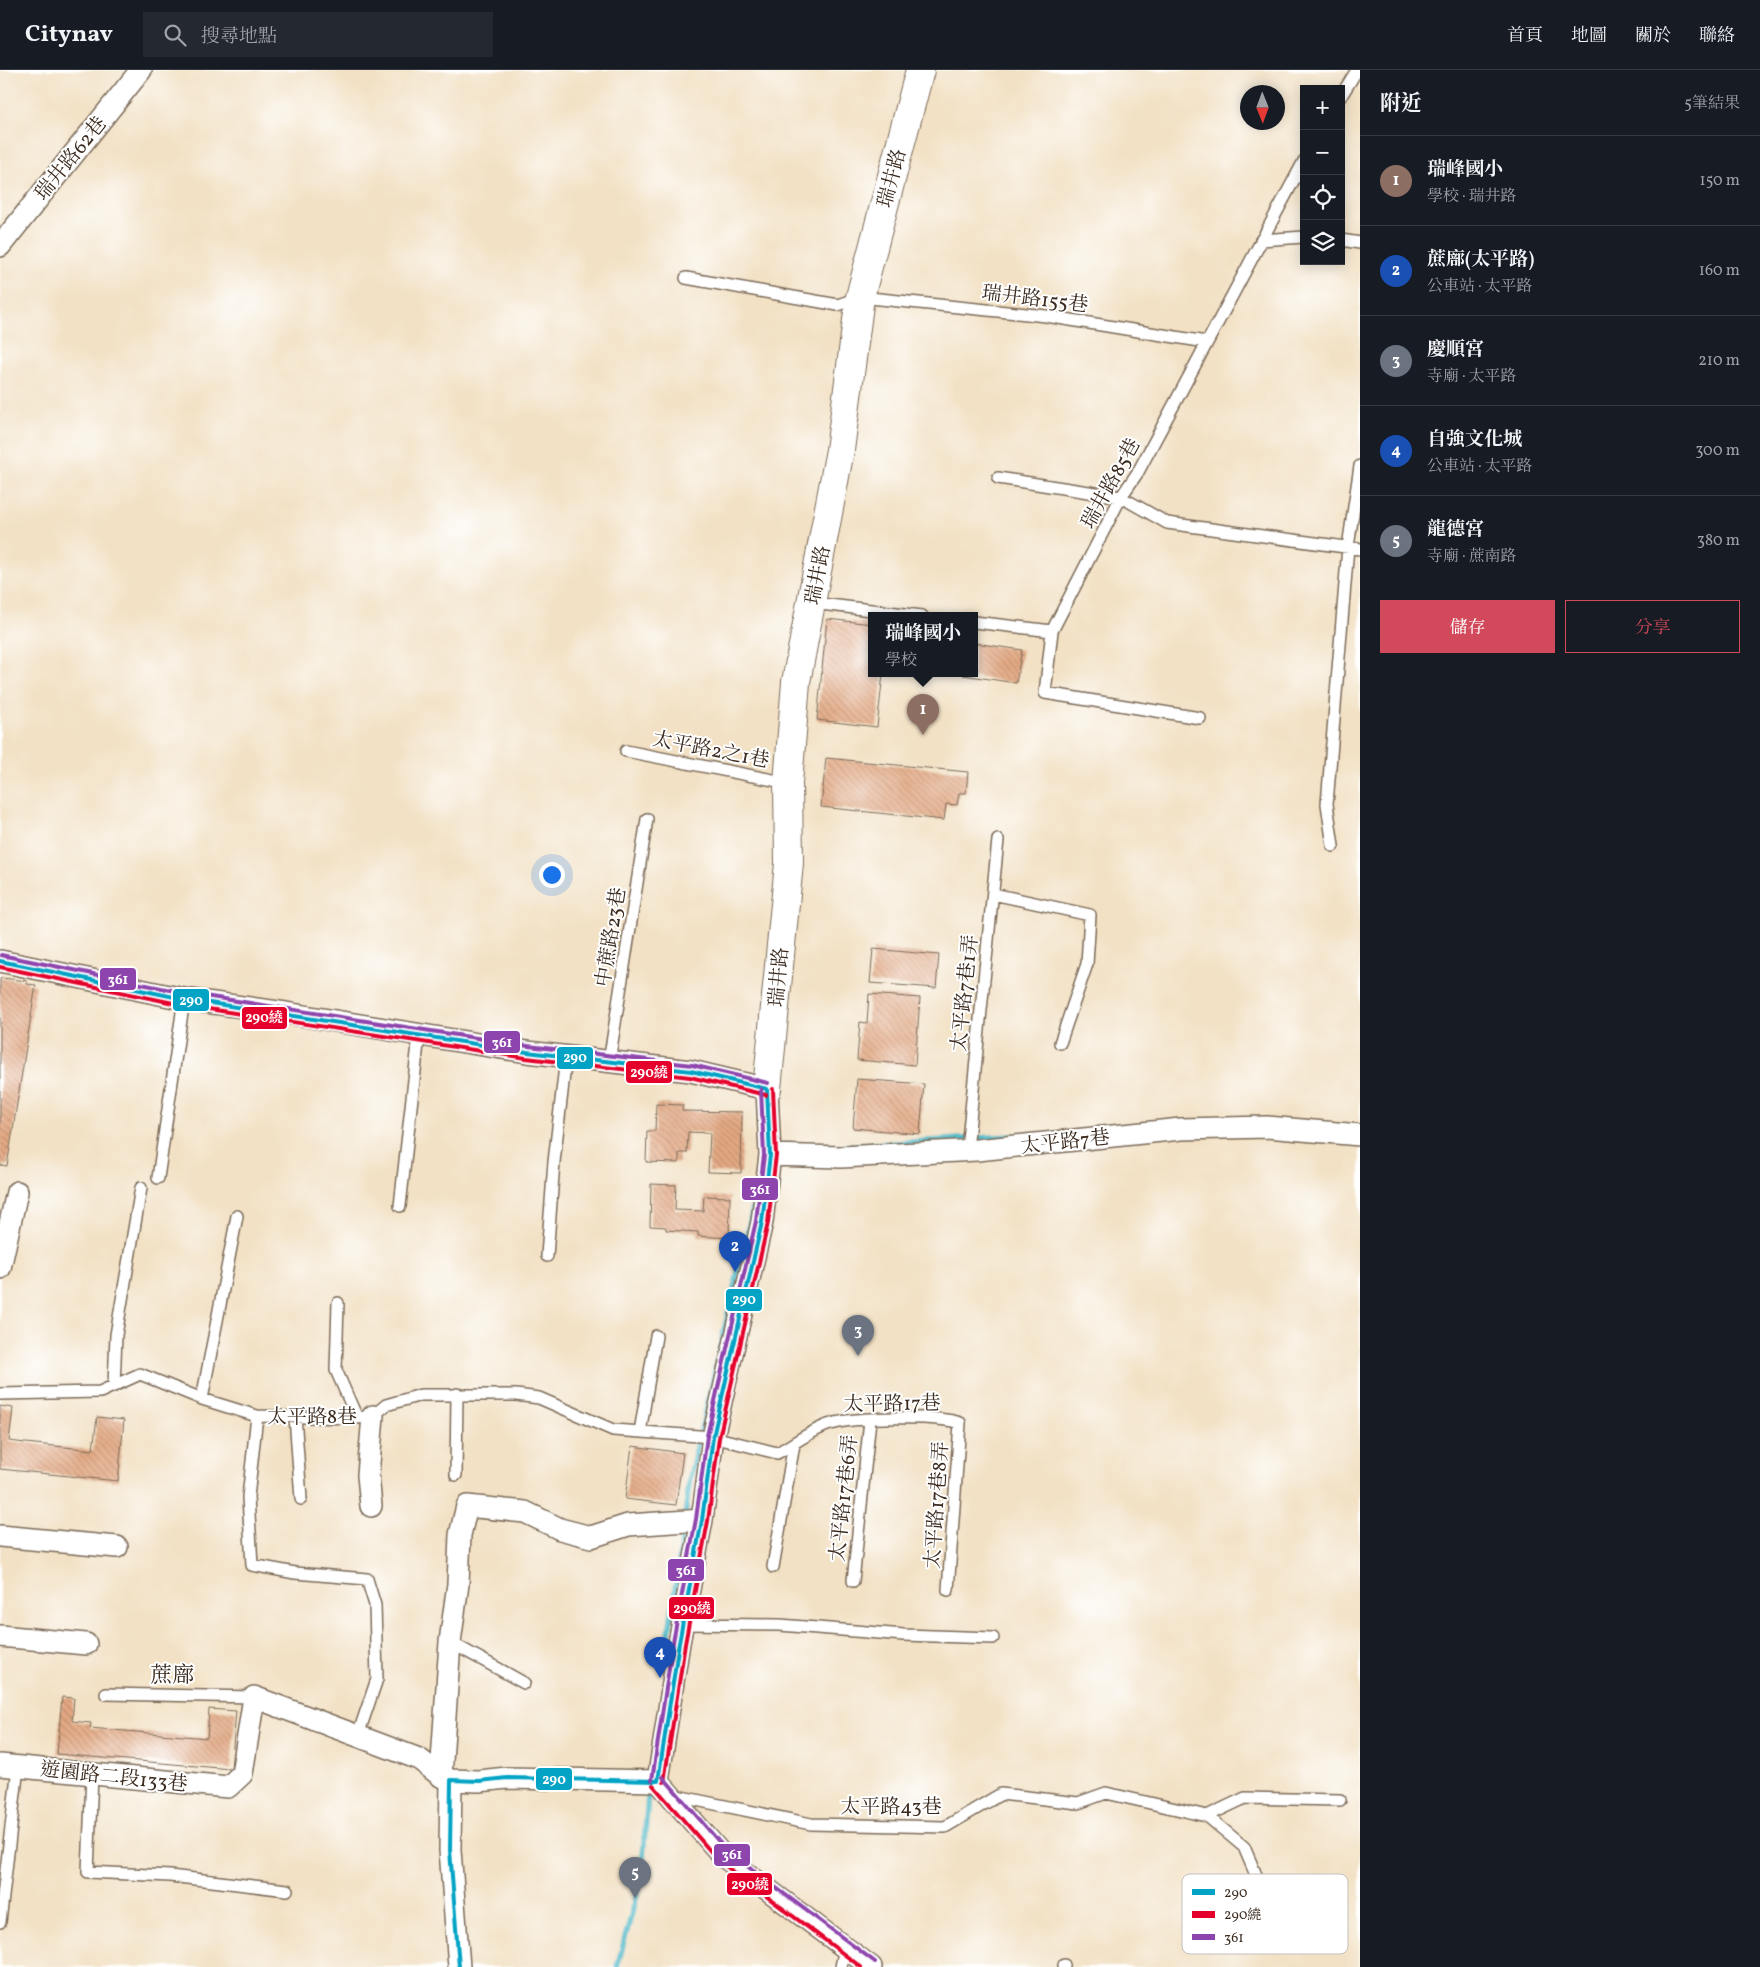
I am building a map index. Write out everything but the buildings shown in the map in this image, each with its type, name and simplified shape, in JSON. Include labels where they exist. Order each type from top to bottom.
[{"type":"street","name":"瑞井路62巷","points":[[0,246],[141,70]]},
{"type":"street","name":"瑞井路","points":[[767,1089],[789,863],[788,783],[796,682],[840,450],[860,297],[920,70]]},
{"type":"street","points":[[0,961],[184,1000],[566,1057],[691,1071],[767,1089],[770,1155],[762,1222],[713,1437],[702,1520],[679,1643],[663,1788]]},
{"type":"street","name":"太平路7巷","points":[[770,1155],[841,1158],[967,1150],[1181,1129],[1267,1127],[1360,1135]]},
{"type":"street","points":[[0,1268],[17,1192]]},
{"type":"street","points":[[365,1417],[371,1506]]},
{"type":"street","points":[[459,1967],[446,1778],[450,1642],[458,1584],[460,1535],[467,1506],[525,1512],[560,1529],[592,1537],[628,1525],[702,1520]]},
{"type":"street","points":[[0,1536],[117,1547]]},
{"type":"street","points":[[0,1636],[86,1644]]},
{"type":"street","points":[[254,1697],[419,1759],[446,1778],[479,1781],[507,1778],[663,1788],[723,1856],[843,1957],[871,1967]]},
{"type":"street","name":"遊園路二段133巷","points":[[9,1766],[228,1787],[242,1774],[254,1697]]},
{"type":"lane","points":[[1345,90],[1357,70]]},
{"type":"lane","name":"瑞井路85巷","points":[[1200,718],[1046,693],[1052,631],[1121,497],[1138,472],[1300,167]]},
{"type":"lane","points":[[1261,240],[1300,238]]},
{"type":"lane","points":[[1345,241],[1360,243]]},
{"type":"lane","points":[[686,278],[838,305],[860,297]]},
{"type":"lane","name":"瑞井路155巷","points":[[860,297],[1046,316],[1206,342]]},
{"type":"lane","points":[[1333,846],[1327,804],[1348,547],[1360,466]]},
{"type":"lane","points":[[998,478],[1121,497],[1167,523],[1360,549]]},
{"type":"lane","points":[[812,604],[885,612]]},
{"type":"lane","points":[[978,622],[1052,631]]},
{"type":"lane","name":"太平路2之1巷","points":[[626,751],[788,783]]},
{"type":"lane","name":"中蔗路23巷","points":[[609,1062],[647,819]]},
{"type":"lane","name":"太平路7巷1弄","points":[[967,1150],[998,840]]},
{"type":"lane","points":[[993,894],[1090,915],[1087,964],[1060,1043]]},
{"type":"lane","points":[[158,1178],[184,1000]]},
{"type":"lane","points":[[400,1206],[419,1034]]},
{"type":"lane","points":[[547,1256],[554,1162],[566,1057]]},
{"type":"lane","points":[[114,1386],[116,1335],[141,1188]]},
{"type":"lane","points":[[202,1399],[237,1216]]},
{"type":"lane","points":[[338,1303],[336,1370],[365,1417]]},
{"type":"lane","points":[[640,1432],[656,1336]]},
{"type":"lane","name":"太平路8巷","points":[[0,1394],[100,1392],[140,1374],[202,1399],[256,1416],[365,1417],[386,1405],[421,1395],[516,1395],[539,1398],[613,1430],[713,1437]]},
{"type":"lane","points":[[456,1475],[457,1394]]},
{"type":"lane","points":[[256,1416],[248,1497],[252,1565],[295,1572],[367,1579],[375,1605],[377,1680],[358,1735]]},
{"type":"lane","points":[[296,1416],[301,1498]]},
{"type":"lane","name":"太平路17巷","points":[[713,1437],[777,1453],[830,1424],[870,1420],[949,1420],[960,1424]]},
{"type":"lane","name":"太平路17巷6弄","points":[[853,1581],[870,1420]]},
{"type":"lane","name":"太平路17巷8弄","points":[[948,1590],[960,1424]]},
{"type":"lane","points":[[773,1567],[794,1444]]},
{"type":"lane","points":[[684,1624],[780,1625],[904,1635],[993,1638]]},
{"type":"lane","points":[[450,1642],[524,1683]]},
{"type":"lane","points":[[106,1694],[254,1697]]},
{"type":"lane","points":[[0,1922],[9,1766]]},
{"type":"lane","points":[[92,1775],[88,1872],[170,1876],[287,1890]]},
{"type":"lane","name":"太平路43巷","points":[[663,1788],[811,1824],[945,1828],[1001,1794],[1078,1803],[1106,1794],[1207,1816]]},
{"type":"lane","points":[[1256,1874],[1244,1847],[1207,1816],[1244,1798],[1340,1800]]},
{"type":"waterway","points":[[847,1146],[1012,1136]]},
{"type":"waterway","points":[[685,1516],[690,1477],[754,1203]]},
{"type":"waterway","points":[[664,1669],[684,1525]]},
{"type":"waterway","points":[[617,1967],[641,1880],[649,1785]]},
{"type":"transit line","name":"361","points":[[1,955],[185,993],[528,1046],[692,1065],[768,1083]]},
{"type":"transit line","name":"290","points":[[0,961],[184,999],[527,1052],[691,1071],[767,1089]]},
{"type":"transit line","name":"290繞","points":[[0,967],[183,1005],[526,1058],[690,1077],[766,1095]]},
{"type":"transit line","name":"361","points":[[652,1780],[673,1642],[696,1519],[707,1436],[756,1221],[764,1155],[761,1089]]},
{"type":"transit line","name":"290","points":[[658,1781],[679,1643],[702,1520],[713,1437],[762,1222],[770,1155],[767,1089]]},
{"type":"transit line","name":"290繞","points":[[664,1782],[685,1644],[708,1521],[719,1438],[768,1223],[776,1155],[773,1089]]},
{"type":"transit line","name":"361","points":[[663,1777],[727,1851],[875,1962]]},
{"type":"transit line","name":"290","points":[[451,1780],[479,1781],[507,1778],[658,1781]]},
{"type":"transit line","name":"290","points":[[451,1780],[450,1850],[459,1967]]},
{"type":"transit line","name":"290繞","points":[[653,1785],[719,1861],[861,1967]]},
{"type":"place","name":"瑞峰國小","points":[[923,735]]},
{"type":"place","name":"蔗廍(太平路)","points":[[735,1272]]},
{"type":"place","name":"慶順宮","points":[[858,1356]]},
{"type":"place","name":"自強文化城","points":[[660,1678]]},
{"type":"place","name":"龍德宮","points":[[635,1898]]},
{"type":"district","name":"蔗廍","points":[[172,1674]]}]
